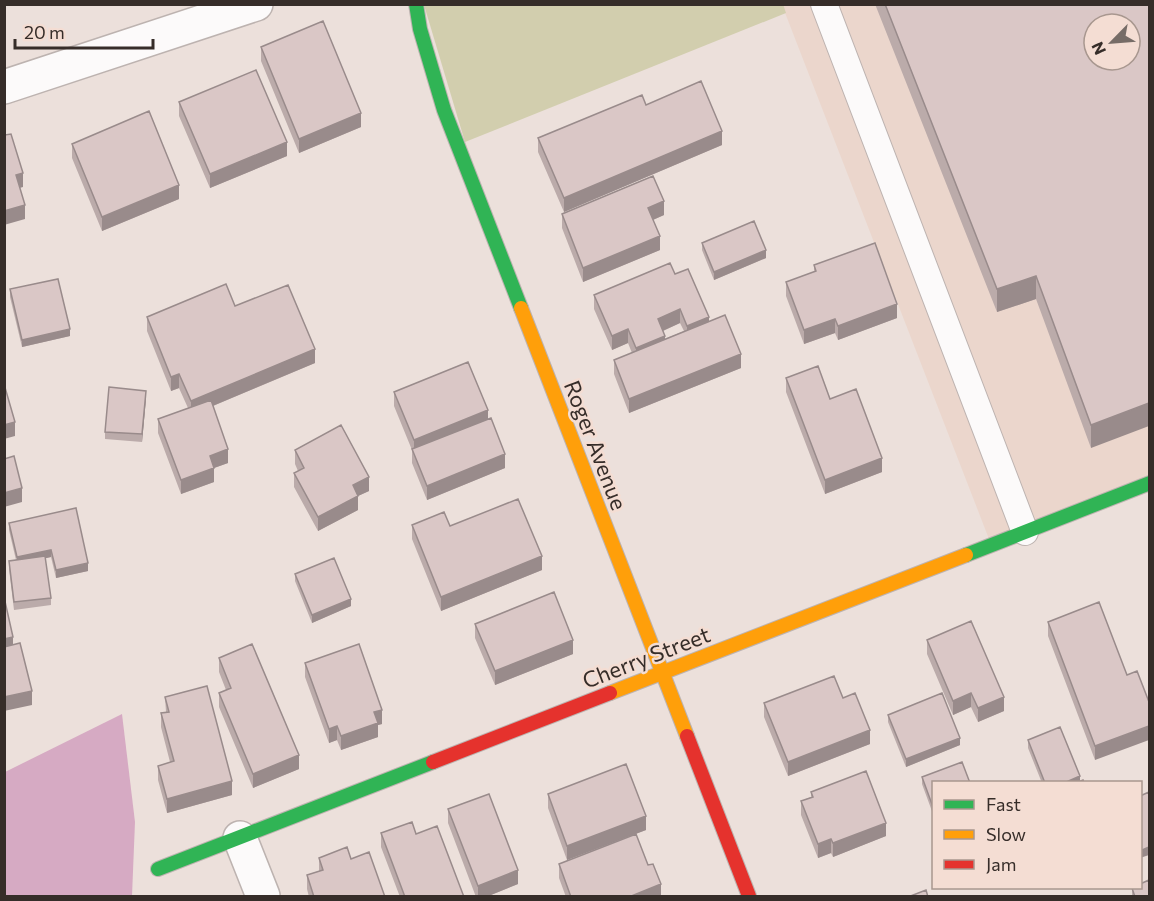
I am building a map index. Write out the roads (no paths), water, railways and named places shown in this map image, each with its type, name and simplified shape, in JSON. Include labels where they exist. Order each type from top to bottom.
[{"type":"street","points":[[4,87],[256,4]]},
{"type":"street","name":"Roger Avenue","points":[[416,4],[420,29],[444,110],[749,897]]},
{"type":"street","name":"Cherry Street","points":[[158,869],[1149,483]]},
{"type":"street","points":[[240,838],[263,897]]},
{"type":"lane","points":[[824,4],[1025,532]]}]
